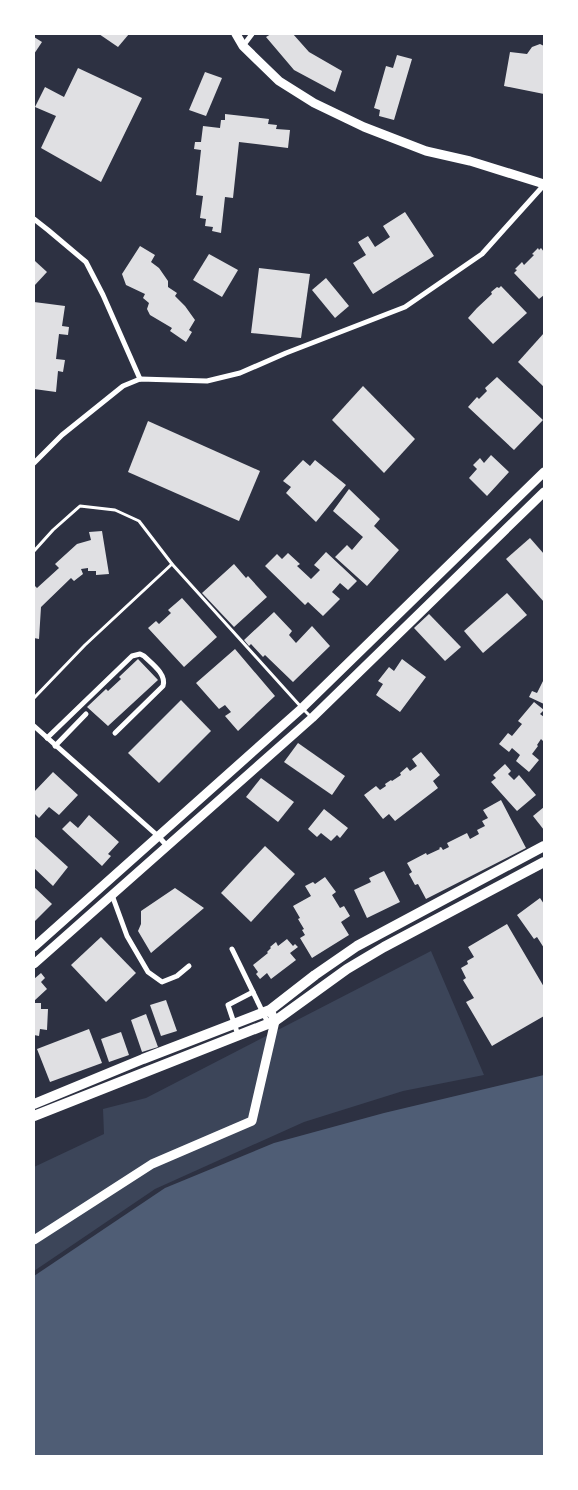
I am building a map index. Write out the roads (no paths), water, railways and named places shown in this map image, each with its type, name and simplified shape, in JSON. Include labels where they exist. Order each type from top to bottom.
[{"type":"main road","points":[[34,1104],[266,1011],[357,946],[544,846]]},
{"type":"main road","points":[[34,1116],[271,1022],[346,969],[544,862]]},
{"type":"street","points":[[34,463],[62,435],[122,386],[140,379],[207,381],[240,373],[405,307],[482,254],[544,184],[470,161],[426,150],[364,127],[314,103],[279,81],[243,46],[236,34]]},
{"type":"street","points":[[243,46],[252,34]]},
{"type":"street","points":[[34,220],[86,262],[103,295],[140,379]]},
{"type":"street","points":[[34,947],[302,708],[544,472]]},
{"type":"street","points":[[34,964],[312,718],[544,492]]},
{"type":"street","points":[[47,738],[132,656],[140,654],[164,677],[163,686],[114,733]]},
{"type":"street","points":[[55,746],[86,714]]},
{"type":"street","points":[[34,726],[168,846]]},
{"type":"street","points":[[112,896],[127,936],[148,972],[162,982],[177,976],[189,966]]},
{"type":"street","points":[[34,1240],[152,1164],[252,1121],[271,1022],[253,992],[232,949]]},
{"type":"street","points":[[238,1035],[228,1005],[253,992]]},
{"type":"lane","points":[[34,552],[53,530],[80,506],[115,510],[139,521],[172,564],[312,718]]},
{"type":"lane","points":[[34,698],[85,645],[172,564]]}]
